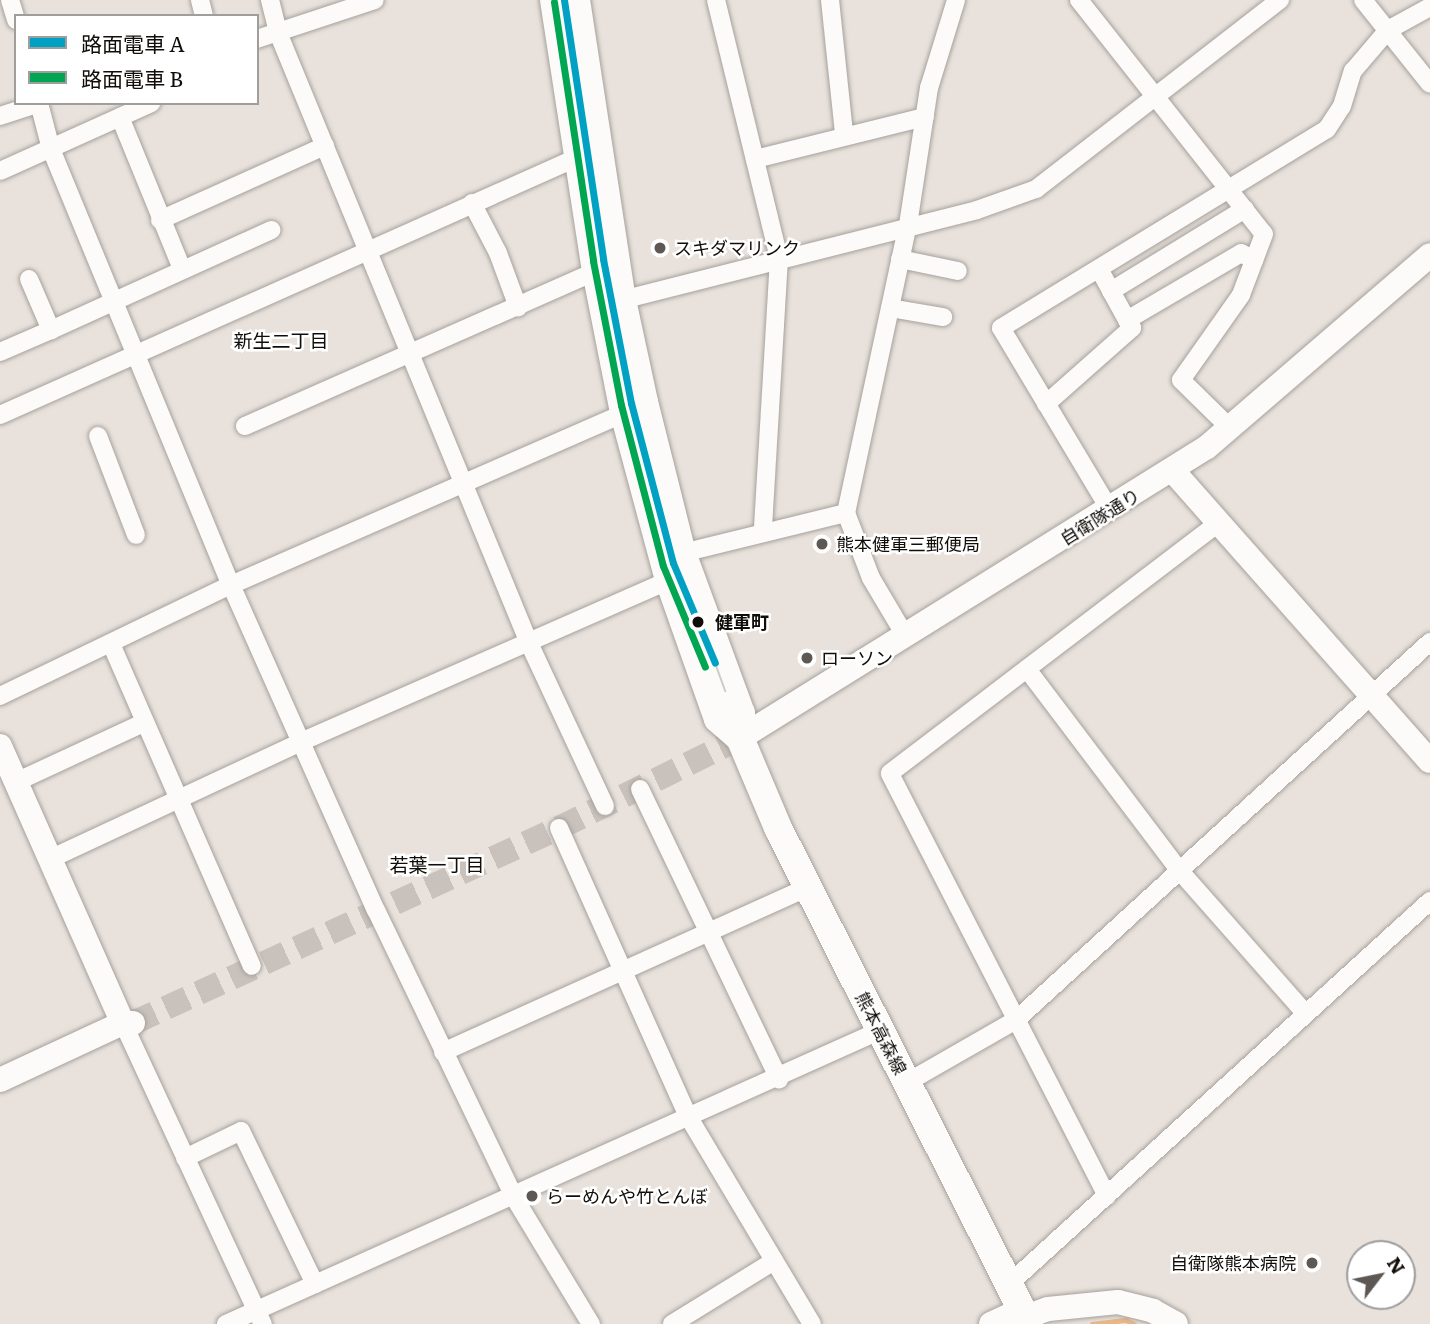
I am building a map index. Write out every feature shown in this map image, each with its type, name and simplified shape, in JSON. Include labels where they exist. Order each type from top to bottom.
[{"type":"main road","name":"熊本高森線","points":[[554,0],[588,152],[612,302],[669,580],[718,719],[740,738],[808,887],[1025,1317]]},
{"type":"main road","name":"熊本高森線","points":[[576,0],[596,271],[612,302]]},
{"type":"main road","name":"熊本高森線","points":[[634,408],[682,553],[741,713],[740,738]]},
{"type":"street","points":[[270,0],[279,35],[529,643],[605,806]]},
{"type":"street","points":[[259,39],[279,35],[375,0]]},
{"type":"street","points":[[716,0],[779,258],[764,531]]},
{"type":"street","points":[[830,0],[844,134]]},
{"type":"street","points":[[906,637],[871,578],[846,513],[908,225],[925,117],[956,0]]},
{"type":"street","points":[[1079,0],[1264,234],[1241,295],[1181,380],[1231,429]]},
{"type":"street","points":[[612,302],[977,209],[1036,188],[1280,0]]},
{"type":"street","points":[[1363,0],[1430,85]]},
{"type":"street","points":[[1110,510],[1001,328],[1327,129],[1342,106],[1353,71],[1388,30],[1430,7]]},
{"type":"street","points":[[259,50],[279,35]]},
{"type":"street","points":[[0,116],[33,105]]},
{"type":"street","points":[[40,105],[51,149],[138,354],[231,585],[443,1052],[514,1197],[591,1324]]},
{"type":"street","points":[[0,171],[147,105]]},
{"type":"street","points":[[120,117],[182,270]]},
{"type":"street","points":[[755,159],[844,134],[925,117]]},
{"type":"street","points":[[160,220],[325,146]]},
{"type":"street","points":[[0,415],[368,248],[588,152]]},
{"type":"street","points":[[471,203],[483,218],[518,307]]},
{"type":"street","points":[[1111,291],[1245,209]]},
{"type":"street","points":[[0,352],[271,230]]},
{"type":"street","points":[[1127,320],[1241,253],[1254,260]]},
{"type":"street","name":"自衛隊通り","points":[[740,738],[1173,471],[1231,429],[1430,255]]},
{"type":"street","points":[[900,259],[958,271]]},
{"type":"street","points":[[1046,404],[1132,328],[1099,269]]},
{"type":"street","points":[[245,426],[410,356],[596,271]]},
{"type":"street","points":[[29,279],[51,330]]},
{"type":"street","points":[[890,308],[943,317]]},
{"type":"street","points":[[0,696],[112,646],[231,585],[634,408]]},
{"type":"street","points":[[98,436],[136,536]]},
{"type":"street","points":[[1173,471],[1430,761]]},
{"type":"street","points":[[50,859],[303,741],[669,580],[682,553],[846,513]]},
{"type":"street","points":[[1107,1195],[890,773],[1218,523]]},
{"type":"street","points":[[906,1083],[1016,1020],[1370,693],[1430,642]]},
{"type":"street","points":[[112,646],[252,966]]},
{"type":"street","points":[[1027,669],[1179,870],[1305,1013]]},
{"type":"street","points":[[16,782],[145,722]]},
{"type":"street","points":[[0,746],[128,1023],[185,1158],[259,1317]]},
{"type":"street","points":[[640,789],[706,932],[779,1079]]},
{"type":"street","points":[[559,828],[620,971],[688,1116],[812,1324]]},
{"type":"street","points":[[443,1052],[808,887]]},
{"type":"street","points":[[1008,1285],[1430,901]]},
{"type":"street","points":[[0,1080],[128,1023]]},
{"type":"street","points":[[226,1324],[259,1317],[315,1284],[514,1197],[688,1116],[779,1079],[879,1031]]},
{"type":"street","points":[[185,1158],[241,1131],[315,1284]]},
{"type":"street","points":[[672,1324],[774,1261]]},
{"type":"street","points":[[990,1324],[1048,1309],[1118,1302],[1153,1311],[1176,1324]]},
{"type":"waterway","points":[[1092,1324],[1126,1320],[1134,1324]]},
{"type":"tunnel","points":[[133,1023],[559,828],[740,738]]},
{"type":"tram line","name":"A","points":[[564,0],[603,259],[631,403],[673,563],[715,663]]},
{"type":"tram line","name":"B","points":[[554,2],[593,261],[621,405],[663,566],[705,667]]},
{"type":"tram line","points":[[699,621],[709,650]]},
{"type":"tram line","points":[[715,663],[725,691]]},
{"type":"place","name":"スキダマリンク","points":[[660,248]]},
{"type":"place","name":"熊本健軍三郵便局","points":[[822,544]]},
{"type":"place","name":"健軍町","points":[[698,622]]},
{"type":"place","name":"ローソン","points":[[807,658]]},
{"type":"place","name":"らーめんや竹とんぼ","points":[[532,1196]]},
{"type":"place","name":"自衛隊熊本病院","points":[[1312,1263]]},
{"type":"district","name":"新生二丁目","points":[[281,341]]},
{"type":"district","name":"若葉一丁目","points":[[437,865]]}]
